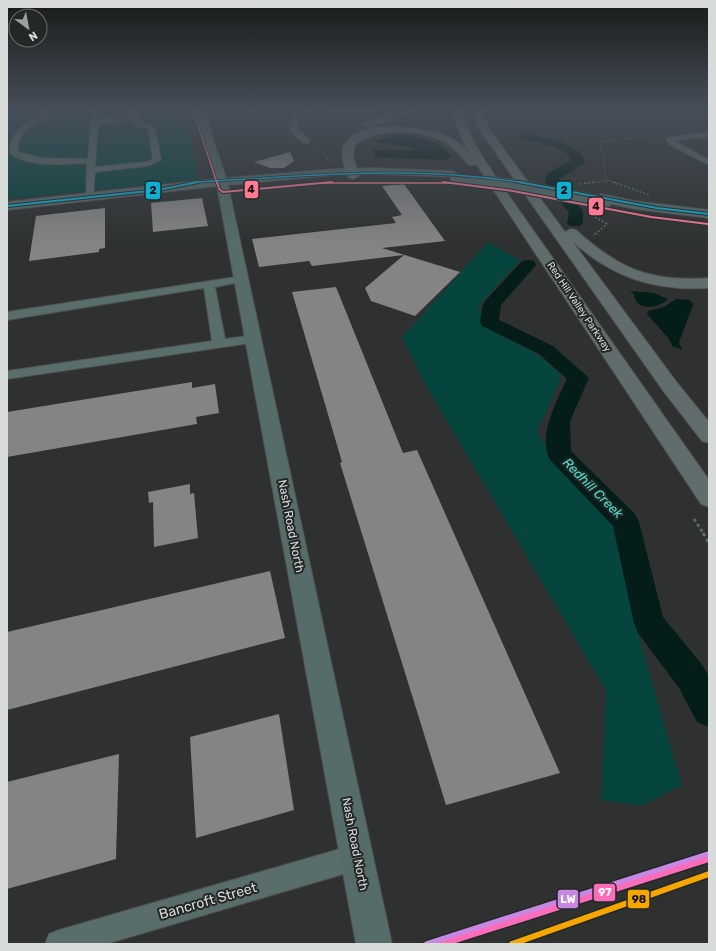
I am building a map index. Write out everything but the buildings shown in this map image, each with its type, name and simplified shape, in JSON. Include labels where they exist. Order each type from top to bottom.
[{"type":"highway","points":[[348,155],[352,174]]},
{"type":"highway","points":[[465,155],[489,176]]},
{"type":"highway","name":"Red Hill Valley Parkway","points":[[477,155],[489,176],[709,498]]},
{"type":"highway","points":[[504,155],[671,388],[709,436]]},
{"type":"highway","points":[[540,206],[554,216],[596,255],[621,270],[646,279],[670,284],[686,285],[709,283]]},
{"type":"main road","name":"Nash Road North","points":[[214,155],[223,184],[374,944]]},
{"type":"main road","points":[[7,206],[158,190],[171,192],[223,184],[333,171],[352,174],[454,176],[603,201],[709,214]]},
{"type":"main road","points":[[603,201],[652,212],[709,219]]},
{"type":"street","points":[[20,155],[28,159],[58,162],[91,161]]},
{"type":"street","points":[[89,197],[91,155]]},
{"type":"street","points":[[90,170],[147,164],[157,160],[156,155]]},
{"type":"street","points":[[695,155],[709,163]]},
{"type":"street","points":[[7,316],[242,279]]},
{"type":"street","points":[[209,284],[219,344]]},
{"type":"street","points":[[7,375],[254,339]]},
{"type":"street","name":"Bancroft Street","points":[[59,944],[357,857]]},
{"type":"path","points":[[326,155],[333,171]]},
{"type":"path","points":[[603,155],[605,176],[617,185],[654,196]]},
{"type":"path","points":[[694,519],[709,543]]},
{"type":"shaded area","points":[[7,155],[193,155],[198,178],[192,180],[7,199]]},
{"type":"shaded area","points":[[375,155],[451,156],[447,160],[372,157]]},
{"type":"shaded area","points":[[488,242],[520,260],[478,306],[486,327],[538,355],[562,376],[537,432],[558,466],[613,525],[642,648],[682,785],[641,806],[601,800],[606,691],[425,384],[402,337]]},
{"type":"shaded area","points":[[630,291],[654,293],[668,299],[653,307],[643,306],[638,304],[635,300],[634,294]]},
{"type":"shaded area","points":[[676,299],[690,300],[693,305],[679,342],[682,349],[673,347],[669,339],[647,314],[648,311],[664,307]]},
{"type":"waterway","name":"Redhill Creek","points":[[575,223],[576,211],[552,184],[552,177],[579,161],[576,155]]},
{"type":"waterway","name":"Redhill Creek","points":[[528,265],[492,304],[489,322],[546,350],[578,378],[559,421],[559,454],[626,522],[649,623],[691,677],[709,710]]},
{"type":"transit line","name":"4","points":[[208,155],[219,189],[223,192],[337,182],[440,182],[513,191],[651,217],[708,224]]},
{"type":"transit line","name":"2","points":[[7,206],[158,190],[185,184],[212,181],[355,172],[415,172],[474,176],[504,180],[657,208],[709,214]]},
{"type":"transit line","name":"LW","points":[[427,944],[709,854]]},
{"type":"transit line","name":"97","points":[[443,944],[709,859]]},
{"type":"transit line","name":"98","points":[[512,944],[709,874]]}]
